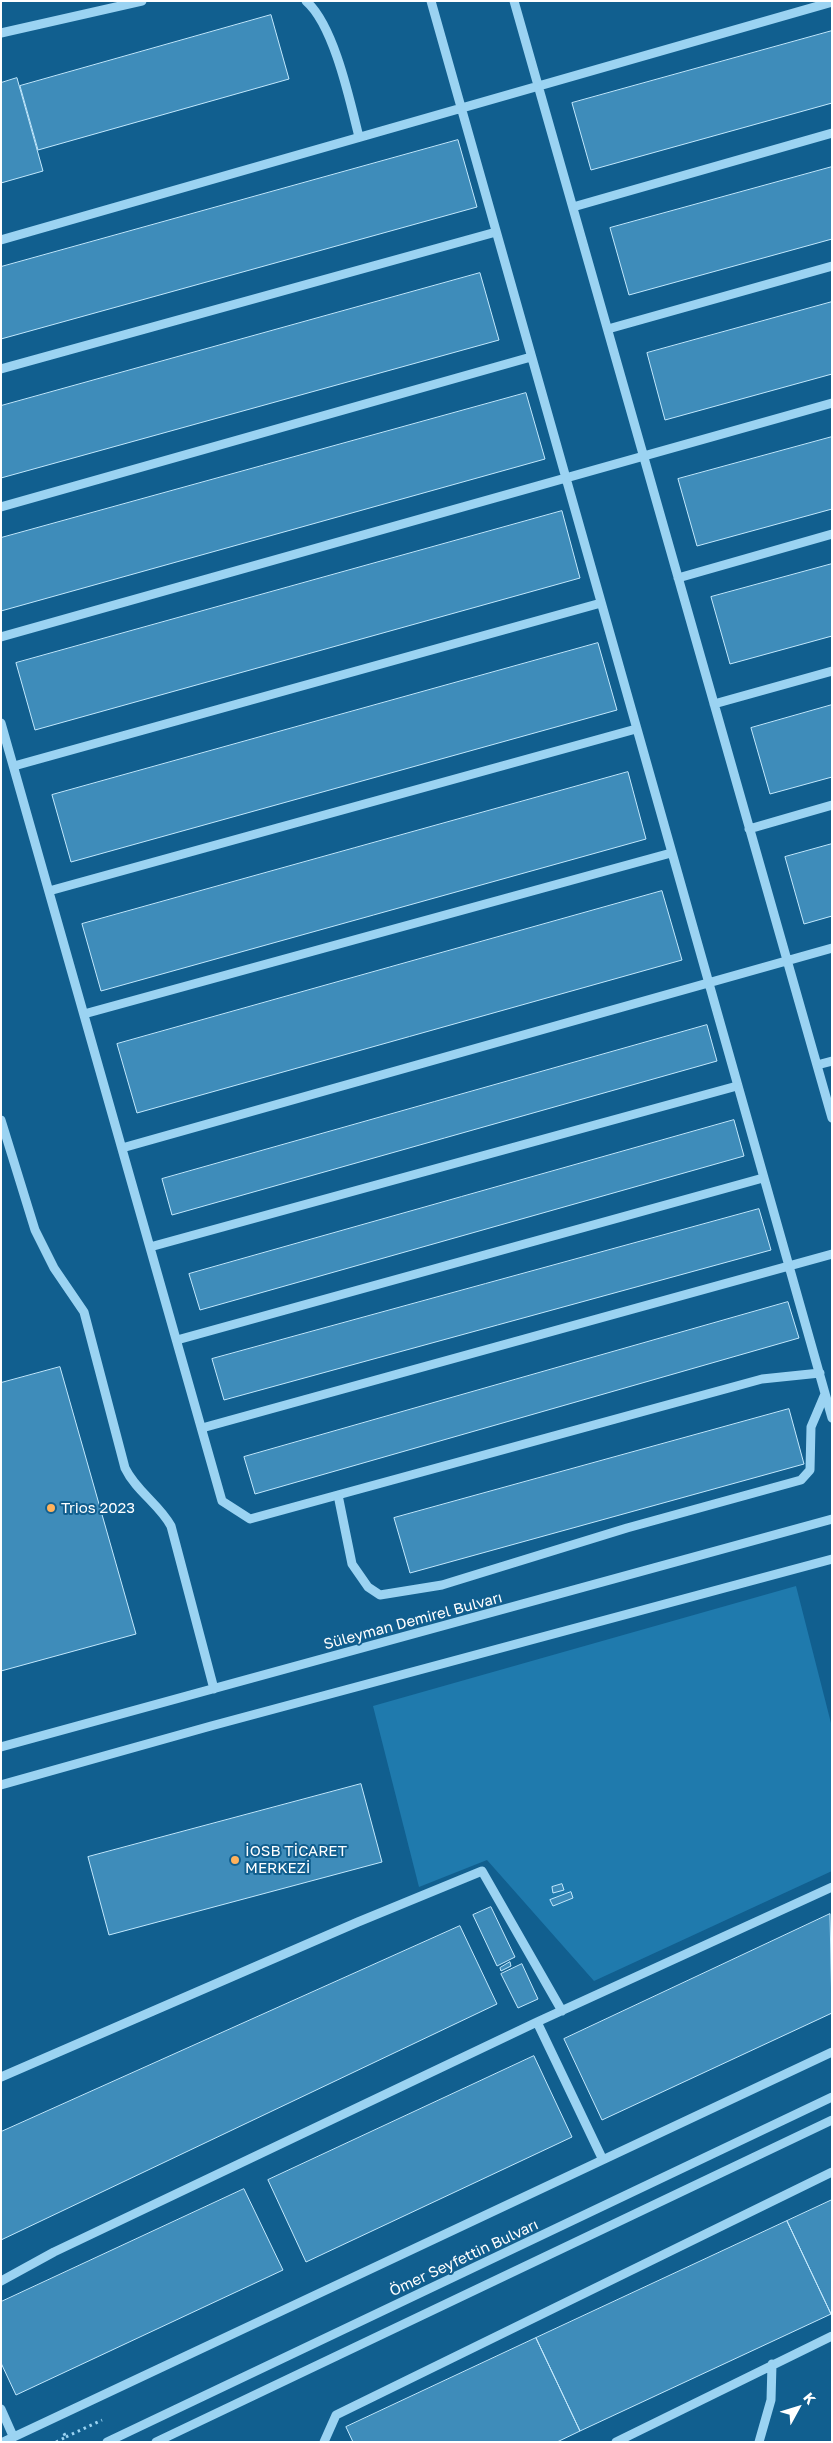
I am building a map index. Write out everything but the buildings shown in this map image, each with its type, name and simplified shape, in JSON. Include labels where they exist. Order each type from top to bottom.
[{"type":"street","points":[[1,33],[142,1]]},
{"type":"street","points":[[306,1],[314,8],[324,25],[342,74],[359,137]]},
{"type":"street","points":[[431,1],[832,1418]]},
{"type":"street","points":[[514,1],[832,1118]]},
{"type":"street","points":[[1,240],[832,2]]},
{"type":"street","points":[[573,207],[832,133]]},
{"type":"street","points":[[1,369],[496,232]]},
{"type":"street","points":[[608,329],[832,266]]},
{"type":"street","points":[[1,507],[531,357]]},
{"type":"street","points":[[1,637],[832,403]]},
{"type":"street","points":[[678,578],[832,534]]},
{"type":"street","points":[[14,766],[601,603]]},
{"type":"street","points":[[714,704],[832,671]]},
{"type":"street","points":[[1,723],[222,1501],[250,1519],[762,1379],[820,1373]]},
{"type":"street","points":[[49,891],[636,728]]},
{"type":"street","points":[[749,828],[832,805]]},
{"type":"street","points":[[84,1014],[671,853]]},
{"type":"street","points":[[122,1148],[832,948]]},
{"type":"street","points":[[817,1065],[832,1061]]},
{"type":"street","points":[[150,1247],[737,1086]]},
{"type":"street","points":[[1,1120],[35,1230],[54,1268],[84,1312],[125,1468],[130,1478],[161,1509],[171,1526],[214,1689]]},
{"type":"street","points":[[176,1340],[763,1178]]},
{"type":"street","points":[[202,1428],[832,1254]]},
{"type":"street","points":[[338,1495],[352,1564],[368,1588],[380,1594],[442,1585],[627,1528],[801,1480],[810,1470],[811,1427],[825,1394]]},
{"type":"street","name":"Süleyman Demirel Bulvarı","points":[[1,1747],[832,1519]]},
{"type":"street","points":[[1,1785],[220,1723],[832,1559]]},
{"type":"street","points":[[1,2077],[358,1922],[482,1871],[562,2011]]},
{"type":"street","points":[[1,2281],[54,2252],[538,2022],[832,1888]]},
{"type":"street","points":[[538,2022],[602,2158]]},
{"type":"street","points":[[3,2442],[602,2158],[832,2052]]},
{"type":"street","name":"Ömer Seyfettin Bulvarı","points":[[107,2442],[832,2097]]},
{"type":"street","points":[[156,2442],[832,2120]]},
{"type":"street","points":[[324,2442],[336,2415],[832,2172]]},
{"type":"street","points":[[616,2442],[832,2336]]},
{"type":"street","points":[[759,2442],[771,2400],[772,2364]]},
{"type":"street","points":[[1,2409],[14,2436]]},
{"type":"path","points":[[66,2437],[102,2420]]},
{"type":"shaded area","points":[[796,1586],[832,1727],[832,1871],[594,1981],[487,1860],[419,1887],[373,1706]]},
{"type":"place","name":"Trios 2023","points":[[51,1508]]},
{"type":"place","name":"İOSB TİCARET MERKEZİ","points":[[235,1860]]}]
